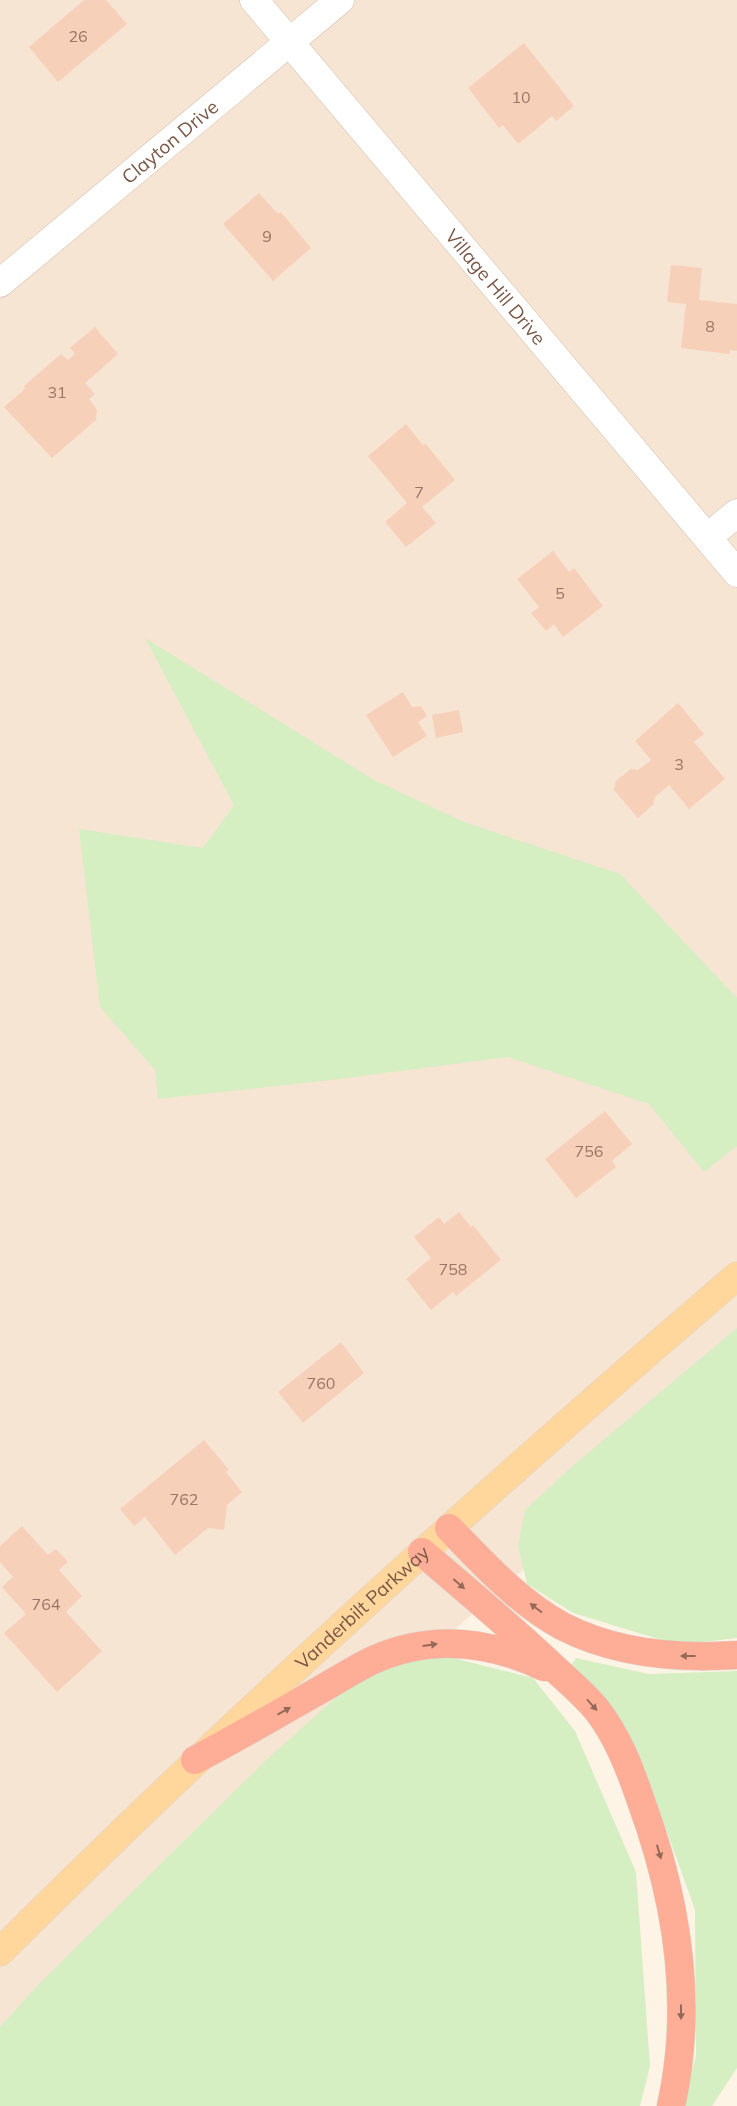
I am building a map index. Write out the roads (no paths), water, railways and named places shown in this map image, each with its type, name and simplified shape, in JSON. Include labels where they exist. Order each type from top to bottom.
[{"type":"highway","points":[[450,1528],[508,1586],[562,1626],[609,1645],[641,1653],[675,1656],[737,1655]]},
{"type":"highway","points":[[422,1552],[530,1645],[595,1708],[611,1729],[632,1776],[657,1844],[674,1914],[681,1981],[680,2049],[671,2106]]},
{"type":"highway","points":[[195,1760],[371,1661],[407,1648],[451,1642],[477,1645],[512,1654],[561,1675]]},
{"type":"main road","name":"Vanderbilt Parkway","points":[[0,1952],[195,1760],[422,1552],[600,1393],[737,1276]]},
{"type":"street","name":"Village Hill Drive","points":[[254,0],[737,573]]},
{"type":"street","name":"Clayton Drive","points":[[0,283],[340,0]]},
{"type":"street","points":[[708,538],[737,513]]}]
